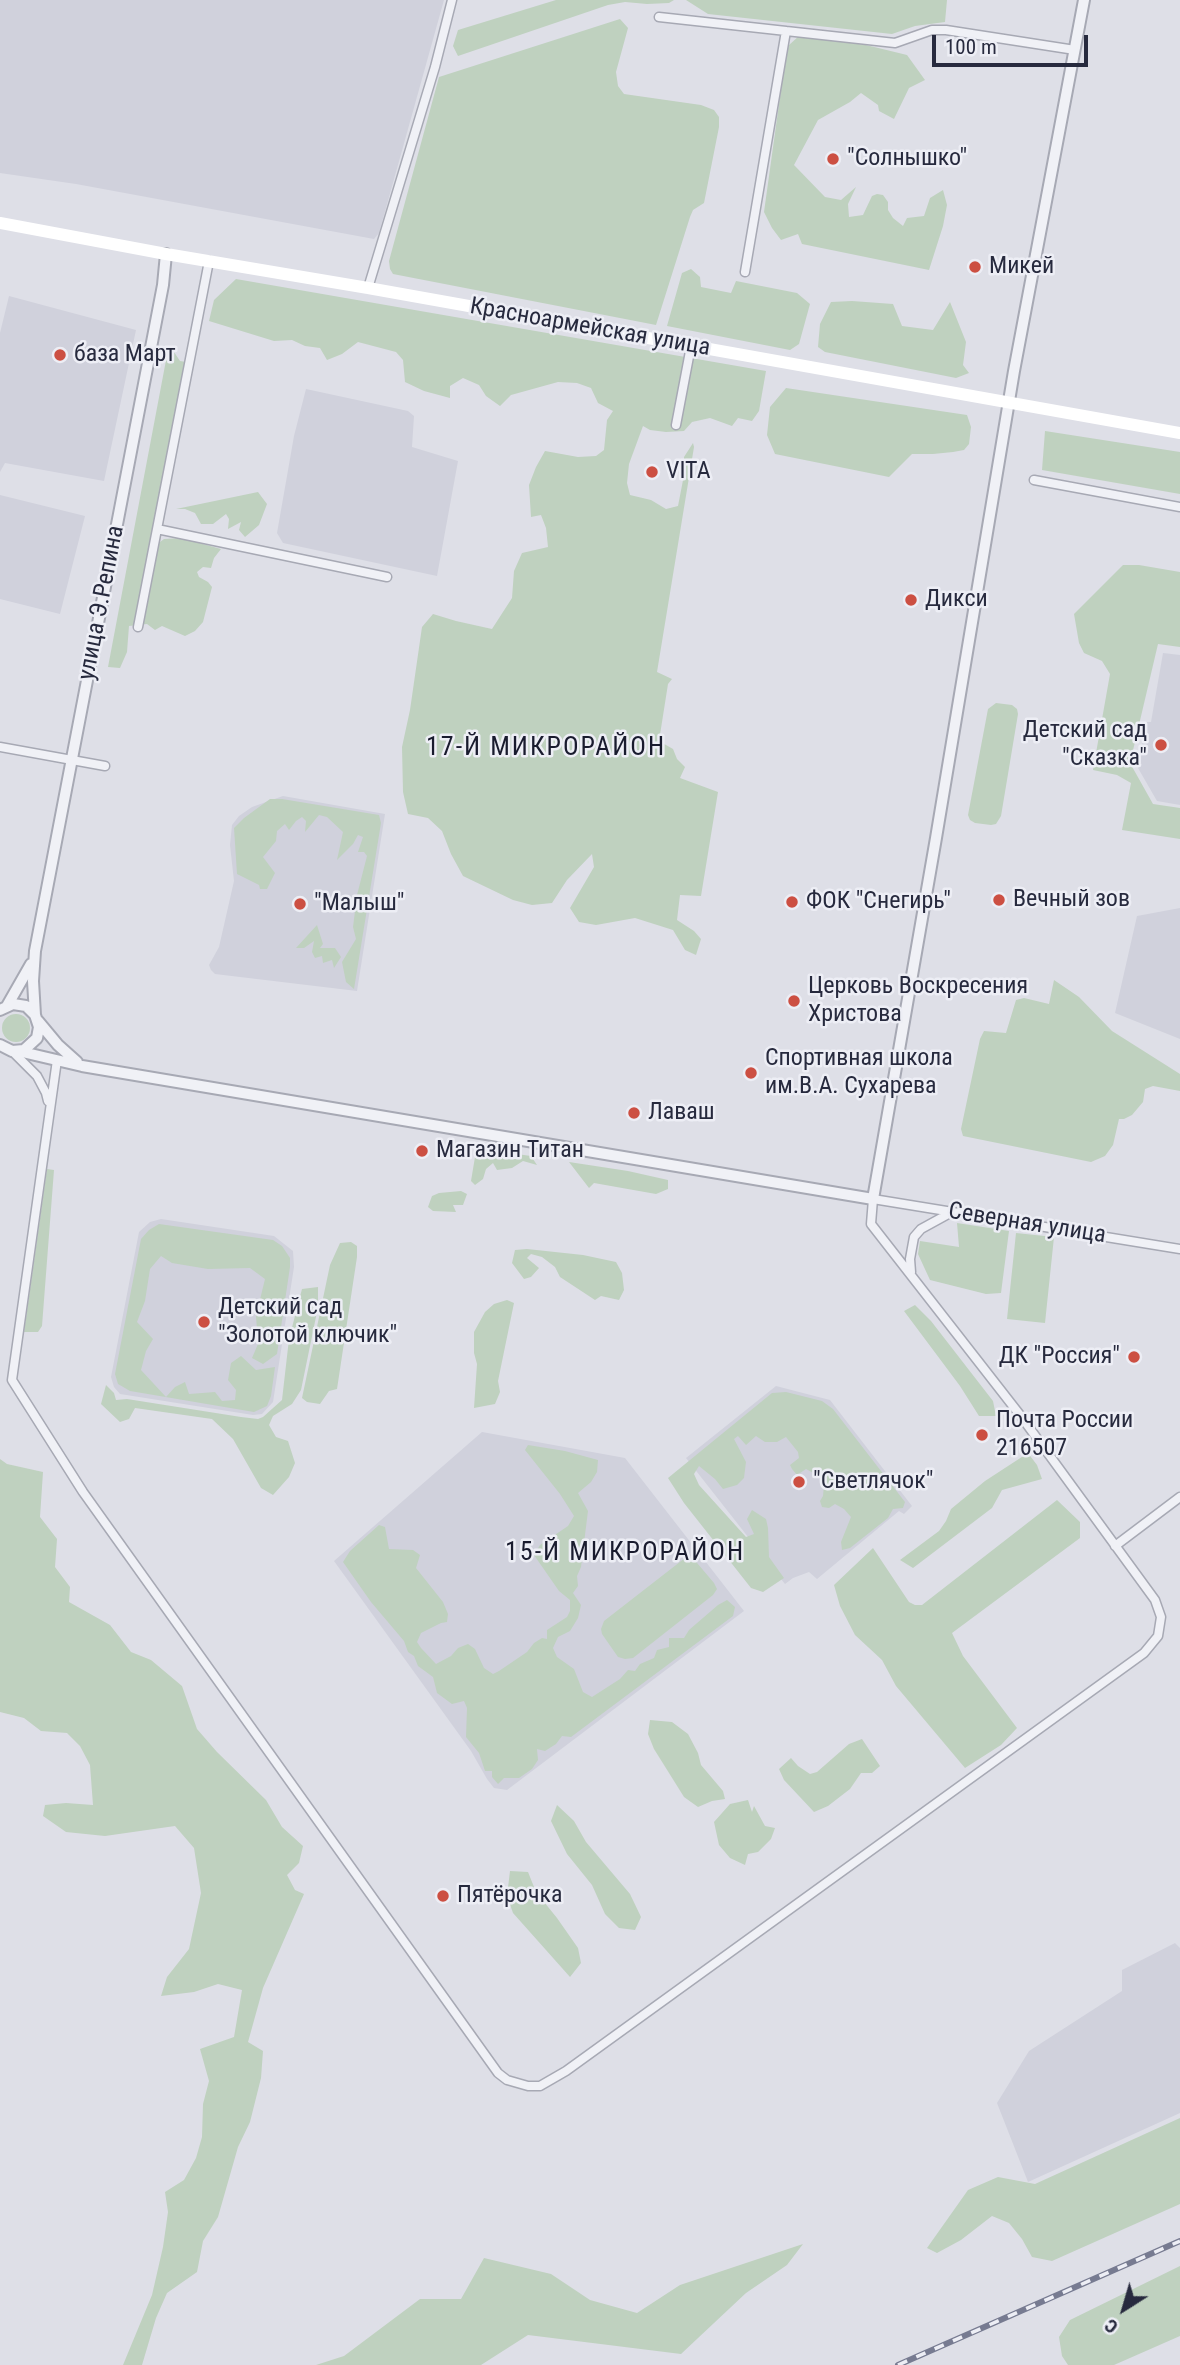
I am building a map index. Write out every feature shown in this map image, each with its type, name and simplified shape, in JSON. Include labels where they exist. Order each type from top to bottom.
[{"type":"main road","name":"Красноармейская улица","points":[[0,223],[1180,433]]},
{"type":"street","points":[[368,288],[435,67],[452,0]]},
{"type":"street","points":[[57,1060],[12,1380],[83,1492],[498,2073],[517,2084],[540,2086],[566,2071],[1144,1653],[1158,1636],[1161,1617],[1155,1600],[1020,1415],[871,1224],[873,1199],[1009,403],[1083,0]]},
{"type":"street","points":[[659,17],[895,43],[932,30],[946,30],[1075,50]]},
{"type":"street","points":[[745,272],[786,30]]},
{"type":"street","name":"улица Э.Репина","points":[[37,1018],[33,981],[35,951],[163,285],[166,254]]},
{"type":"street","points":[[138,627],[209,261]]},
{"type":"street","points":[[676,425],[691,346]]},
{"type":"street","points":[[1034,480],[1180,507]]},
{"type":"street","points":[[157,529],[387,577]]},
{"type":"street","points":[[0,747],[105,766]]},
{"type":"street","name":"улица Э.Репина","points":[[3,1008],[27,972],[35,951]]},
{"type":"street","points":[[3,1008],[20,1004],[37,1018],[66,1054],[82,1066]]},
{"type":"street","points":[[8,1049],[29,1047],[37,1038],[37,1018]]},
{"type":"street","points":[[8,1049],[82,1066],[873,1199]]},
{"type":"street","points":[[8,1049],[31,1068],[42,1084],[48,1101],[48,1112]]},
{"type":"street","name":"Северная улица","points":[[873,1199],[1180,1249]]},
{"type":"street","points":[[912,1275],[910,1259],[914,1237],[921,1228],[952,1212]]},
{"type":"street","points":[[1115,1546],[1180,1497]]},
{"type":"shaded area","points":[[0,0],[444,0],[379,233],[374,239],[76,184],[0,173]]},
{"type":"shaded area","points":[[9,296],[136,330],[104,481],[5,463],[0,472],[0,333]]},
{"type":"shaded area","points":[[306,389],[408,411],[414,416],[412,447],[458,461],[437,576],[283,543],[277,533],[294,436]]},
{"type":"shaded area","points":[[0,495],[85,516],[60,614],[0,599]]},
{"type":"shaded area","name":"Детский сад \"Сказка\"","points":[[1163,653],[1180,655],[1180,805],[1157,801],[1138,768],[1146,722],[1151,722]]},
{"type":"shaded area","name":"\"Малыш\"","points":[[283,796],[385,814],[357,991],[215,974],[209,965],[219,947],[234,881],[230,845],[232,825],[252,807]]},
{"type":"shaded area","points":[[1180,908],[1180,1039],[1115,1013],[1137,916]]},
{"type":"shaded area","name":"Детский сад \"Золотой ключик\"","points":[[161,1219],[274,1236],[293,1251],[294,1267],[273,1402],[262,1414],[253,1415],[120,1394],[114,1387],[111,1377],[139,1232],[150,1222]]},
{"type":"shaded area","name":"\"Светлячок\"","points":[[776,1386],[830,1400],[912,1506],[904,1514],[899,1511],[817,1579],[809,1572],[785,1584],[686,1458]]},
{"type":"shaded area","points":[[482,1432],[625,1458],[744,1611],[507,1790],[494,1788],[487,1779],[471,1751],[334,1561]]},
{"type":"shaded area","points":[[1175,1943],[1180,1948],[1180,2113],[1028,2182],[997,2103],[1029,2051],[1122,1991],[1122,1970]]},
{"type":"green space","points":[[556,0],[674,0],[669,3],[625,2],[608,5],[458,56],[453,46],[458,30]]},
{"type":"green space","points":[[686,0],[947,0],[945,22],[915,26],[892,34],[708,14]]},
{"type":"green space","points":[[620,19],[628,28],[616,72],[618,86],[624,94],[701,105],[714,110],[719,117],[704,203],[693,210],[690,217],[656,325],[393,274],[389,261],[439,77]]},
{"type":"green space","points":[[799,36],[866,45],[907,55],[925,80],[909,88],[894,119],[879,111],[878,105],[861,93],[818,120],[794,165],[825,197],[841,200],[856,187],[848,204],[849,217],[863,215],[872,196],[883,195],[893,218],[903,226],[907,218],[924,216],[930,198],[943,190],[947,205],[929,270],[802,244],[798,234],[781,240],[772,228],[764,212],[786,54],[789,45]]},
{"type":"green space","points":[[691,269],[700,277],[701,287],[731,293],[736,281],[797,293],[810,304],[799,344],[790,350],[667,326],[682,273]]},
{"type":"green space","points":[[236,279],[766,371],[759,411],[752,421],[738,418],[732,426],[710,418],[692,422],[684,431],[666,432],[650,430],[643,426],[629,464],[627,483],[630,495],[651,500],[666,509],[678,506],[684,475],[684,457],[693,443],[657,672],[672,679],[668,684],[659,741],[673,749],[677,759],[685,767],[680,778],[718,792],[701,896],[680,895],[677,920],[701,939],[696,955],[685,950],[673,930],[635,918],[596,925],[579,922],[570,908],[594,867],[592,854],[567,880],[552,903],[532,905],[513,900],[463,876],[442,831],[428,818],[408,814],[403,792],[402,747],[422,627],[433,614],[492,629],[512,598],[514,571],[522,553],[548,547],[546,528],[541,515],[531,517],[529,485],[536,467],[545,451],[578,457],[596,456],[604,450],[607,420],[613,411],[598,403],[591,388],[577,383],[558,382],[511,395],[500,406],[486,396],[479,385],[463,378],[450,386],[450,398],[424,391],[405,382],[403,360],[396,352],[358,342],[342,354],[327,360],[320,348],[305,346],[292,340],[274,341],[209,321],[214,300]]},
{"type":"green space","points":[[831,302],[893,304],[902,326],[933,330],[950,302],[966,342],[963,365],[969,373],[956,378],[825,352],[818,347],[820,324]]},
{"type":"green space","points":[[174,352],[180,361],[192,363],[160,542],[164,539],[181,538],[221,549],[211,568],[203,567],[197,572],[199,577],[212,587],[203,622],[195,631],[185,636],[162,626],[155,630],[147,624],[129,626],[127,652],[120,668],[108,667],[167,355]]},
{"type":"green space","points":[[786,388],[967,415],[971,427],[969,444],[964,450],[953,452],[912,454],[889,477],[775,454],[767,435],[770,407]]},
{"type":"green space","points":[[1045,431],[1180,452],[1180,494],[1042,470]]},
{"type":"green space","points":[[258,492],[267,504],[259,525],[245,537],[239,530],[241,522],[228,529],[229,519],[226,514],[213,524],[201,524],[195,513],[176,509]]},
{"type":"green space","points":[[1123,565],[1180,572],[1180,647],[1158,644],[1130,763],[1153,804],[1180,808],[1180,839],[1122,830],[1131,783],[1117,775],[1093,770],[1110,674],[1102,661],[1084,653],[1079,643],[1074,614]]},
{"type":"green space","points":[[996,703],[1012,705],[1018,714],[1001,816],[996,824],[991,825],[975,823],[968,815],[988,709]]},
{"type":"green space","points":[[270,799],[379,815],[381,823],[354,989],[346,982],[342,962],[356,939],[353,927],[357,895],[367,856],[364,852],[358,852],[363,837],[358,835],[337,860],[343,832],[327,817],[319,815],[305,832],[306,821],[302,817],[289,830],[285,824],[277,831],[276,841],[263,857],[275,873],[267,889],[260,889],[259,885],[237,874],[234,828]]},
{"type":"green space","points":[[317,925],[323,944],[320,948],[335,948],[341,957],[334,968],[332,960],[323,963],[322,956],[315,958],[312,952],[314,941],[304,948],[296,948]]},
{"type":"green space","points":[[1054,980],[1079,997],[1112,1031],[1180,1074],[1180,1091],[1153,1086],[1145,1089],[1143,1102],[1132,1115],[1119,1119],[1113,1145],[1105,1156],[1091,1162],[963,1136],[961,1129],[984,1031],[1006,1033],[1016,1000],[1024,998],[1049,1004]]},
{"type":"green space","points":[[16,1014],[26,1018],[30,1028],[26,1038],[16,1042],[6,1038],[2,1028],[6,1018]]},
{"type":"green space","points":[[476,1151],[531,1156],[537,1165],[523,1161],[512,1168],[497,1170],[493,1163],[486,1169],[483,1179],[475,1185],[471,1181]]},
{"type":"green space","points":[[569,1162],[668,1180],[668,1189],[656,1194],[594,1183],[589,1188]]},
{"type":"green space","points":[[47,1169],[54,1170],[42,1326],[38,1332],[24,1332]]},
{"type":"green space","points":[[461,1191],[467,1194],[463,1205],[453,1205],[456,1212],[433,1211],[428,1207],[432,1196]]},
{"type":"green space","points":[[957,1223],[1009,1231],[1001,1293],[986,1294],[930,1280],[918,1254],[920,1241],[959,1247]]},
{"type":"green space","points":[[159,1224],[273,1240],[282,1246],[290,1258],[277,1354],[263,1364],[252,1358],[258,1344],[256,1316],[265,1279],[250,1268],[208,1269],[172,1263],[161,1256],[150,1269],[145,1301],[137,1322],[153,1339],[146,1351],[141,1370],[166,1397],[175,1387],[185,1382],[189,1394],[215,1392],[222,1401],[235,1400],[236,1390],[228,1380],[231,1363],[241,1356],[256,1370],[275,1367],[267,1406],[254,1412],[130,1391],[118,1384],[115,1374],[141,1239]]},
{"type":"green space","points":[[1016,1233],[1054,1237],[1045,1323],[1007,1319]]},
{"type":"green space","points":[[351,1242],[357,1246],[357,1257],[337,1389],[329,1391],[320,1404],[307,1402],[302,1398],[330,1265],[340,1243]]},
{"type":"green space","points":[[515,1250],[583,1255],[616,1262],[622,1273],[624,1290],[619,1300],[601,1296],[595,1300],[560,1277],[555,1267],[542,1257],[531,1254],[527,1258],[539,1268],[531,1277],[524,1279],[512,1263]]},
{"type":"green space","points":[[318,1287],[318,1307],[301,1390],[292,1404],[273,1416],[269,1425],[276,1437],[288,1441],[295,1463],[289,1477],[273,1495],[261,1488],[233,1439],[212,1419],[135,1408],[129,1419],[120,1422],[101,1404],[106,1385],[114,1393],[116,1400],[127,1399],[258,1419],[263,1417],[282,1400],[289,1339],[302,1289]]},
{"type":"green space","points":[[507,1300],[514,1303],[498,1381],[500,1392],[495,1404],[474,1408],[477,1364],[474,1332],[485,1312],[494,1304]]},
{"type":"green space","points":[[915,1305],[931,1321],[993,1401],[996,1416],[979,1416],[904,1311]]},
{"type":"green space","points":[[786,1392],[822,1401],[833,1409],[905,1502],[903,1508],[893,1509],[888,1518],[850,1548],[842,1550],[841,1542],[851,1517],[835,1504],[829,1508],[822,1507],[820,1501],[824,1485],[819,1476],[806,1469],[797,1475],[792,1469],[790,1465],[799,1458],[798,1452],[786,1437],[777,1442],[765,1442],[756,1436],[746,1445],[738,1436],[734,1439],[746,1462],[744,1478],[737,1485],[723,1489],[699,1466],[694,1474],[699,1485],[746,1537],[754,1534],[747,1519],[752,1510],[766,1519],[769,1557],[784,1578],[763,1592],[751,1588],[684,1503],[668,1478],[772,1393]]},
{"type":"green space","points":[[528,1445],[598,1460],[597,1472],[591,1482],[578,1493],[588,1511],[581,1567],[577,1576],[578,1586],[573,1593],[581,1605],[578,1618],[570,1631],[558,1637],[553,1648],[557,1657],[574,1669],[583,1692],[592,1697],[620,1679],[628,1670],[635,1671],[640,1664],[654,1658],[657,1650],[669,1647],[669,1638],[684,1638],[689,1630],[718,1605],[727,1600],[735,1607],[733,1616],[571,1737],[562,1736],[545,1751],[537,1749],[538,1760],[532,1769],[519,1778],[504,1778],[498,1784],[492,1777],[492,1771],[485,1771],[479,1753],[466,1737],[467,1708],[464,1701],[452,1704],[437,1693],[433,1677],[418,1666],[404,1641],[371,1602],[343,1562],[350,1551],[379,1525],[385,1527],[389,1549],[413,1550],[420,1555],[416,1568],[443,1602],[448,1614],[447,1622],[421,1633],[417,1642],[421,1648],[436,1664],[468,1644],[475,1649],[484,1668],[493,1674],[499,1671],[527,1652],[534,1643],[542,1638],[547,1639],[547,1630],[567,1617],[570,1611],[570,1600],[559,1591],[534,1555],[540,1545],[568,1526],[574,1516],[525,1450]]},
{"type":"green space","points":[[1028,1453],[1037,1465],[1042,1479],[1002,1490],[992,1508],[913,1568],[900,1560],[939,1531],[951,1509],[985,1481]]},
{"type":"green space","points":[[0,1459],[7,1464],[43,1472],[40,1517],[57,1539],[55,1567],[70,1587],[69,1602],[110,1625],[131,1652],[151,1660],[182,1686],[197,1729],[266,1800],[282,1827],[303,1846],[299,1863],[287,1875],[295,1890],[304,1894],[263,1988],[248,2042],[263,2051],[261,2078],[250,2122],[238,2147],[218,2217],[203,2241],[197,2272],[167,2293],[156,2318],[142,2365],[123,2365],[152,2295],[168,2212],[165,2192],[184,2180],[196,2158],[202,2137],[203,2104],[209,2081],[200,2049],[234,2037],[242,1990],[218,1984],[194,1992],[161,1996],[167,1977],[189,1949],[201,1893],[194,1848],[175,1826],[105,1836],[66,1832],[43,1816],[45,1805],[93,1805],[90,1765],[80,1746],[67,1733],[41,1731],[24,1718],[0,1712]]},
{"type":"green space","points":[[1057,1500],[1080,1522],[1080,1538],[952,1633],[963,1656],[1017,1728],[1001,1745],[965,1768],[896,1686],[882,1660],[855,1635],[840,1606],[834,1585],[873,1548],[909,1602],[922,1605]]},
{"type":"green space","points":[[692,1557],[714,1583],[717,1589],[713,1595],[633,1658],[618,1657],[602,1634],[604,1621],[685,1558]]},
{"type":"green space","points":[[650,1720],[672,1722],[688,1734],[701,1765],[723,1791],[725,1799],[698,1807],[684,1797],[654,1749],[648,1734]]},
{"type":"green space","points":[[862,1739],[880,1766],[872,1773],[861,1773],[850,1789],[828,1806],[814,1812],[784,1780],[779,1769],[791,1758],[810,1774],[817,1772],[849,1744]]},
{"type":"green space","points":[[748,1800],[752,1812],[754,1806],[765,1826],[775,1828],[771,1839],[758,1852],[748,1854],[745,1865],[730,1858],[719,1845],[714,1822],[730,1804]]},
{"type":"green space","points":[[557,1805],[574,1821],[586,1842],[630,1894],[641,1917],[635,1930],[619,1928],[605,1914],[592,1885],[567,1854],[551,1821]]},
{"type":"green space","points":[[510,1871],[528,1872],[536,1892],[578,1948],[581,1963],[570,1977],[513,1913],[507,1896]]},
{"type":"green space","points":[[1180,2118],[1180,2204],[1052,2261],[1032,2257],[1009,2223],[992,2216],[961,2240],[937,2253],[927,2248],[968,2190],[998,2177],[1035,2184]]},
{"type":"green space","points":[[803,2244],[787,2265],[746,2293],[681,2354],[528,2335],[481,2365],[316,2365],[344,2356],[420,2299],[461,2299],[484,2258],[551,2274],[590,2300],[637,2313],[680,2285]]},
{"type":"green space","points":[[1180,2266],[1180,2336],[1114,2365],[1068,2365],[1062,2356],[1059,2337],[1070,2320]]},
{"type":"railway","points":[[898,2365],[1180,2241]]},
{"type":"place","name":"\"Солнышко\"","points":[[833,159]]},
{"type":"place","name":"Микей","points":[[975,267]]},
{"type":"place","name":"база Март","points":[[60,355]]},
{"type":"place","name":"VITA","points":[[652,472]]},
{"type":"place","name":"Дикси","points":[[911,600]]},
{"type":"place","name":"Детский сад \"Сказка\"","points":[[1161,745]]},
{"type":"place","name":"Вечный зов","points":[[999,900]]},
{"type":"place","name":"ФОК \"Снегирь\"","points":[[792,902]]},
{"type":"place","name":"\"Малыш\"","points":[[300,904]]},
{"type":"place","name":"Церковь Воскресения Христова","points":[[794,1001]]},
{"type":"place","name":"Спортивная школа им.В.А. Сухарева","points":[[751,1073]]},
{"type":"place","name":"Лаваш","points":[[634,1113]]},
{"type":"place","name":"Магазин Титан","points":[[422,1151]]},
{"type":"place","name":"Детский сад \"Золотой ключик\"","points":[[204,1322]]},
{"type":"place","name":"ДК \"Россия\"","points":[[1134,1357]]},
{"type":"place","name":"Почта России 216507","points":[[982,1435]]},
{"type":"place","name":"\"Светлячок\"","points":[[799,1482]]},
{"type":"place","name":"Пятёрочка","points":[[443,1896]]},
{"type":"district","name":"17-Й МИКРОРАЙОН","points":[[546,748]]},
{"type":"district","name":"15-Й МИКРОРАЙОН","points":[[625,1553]]}]
